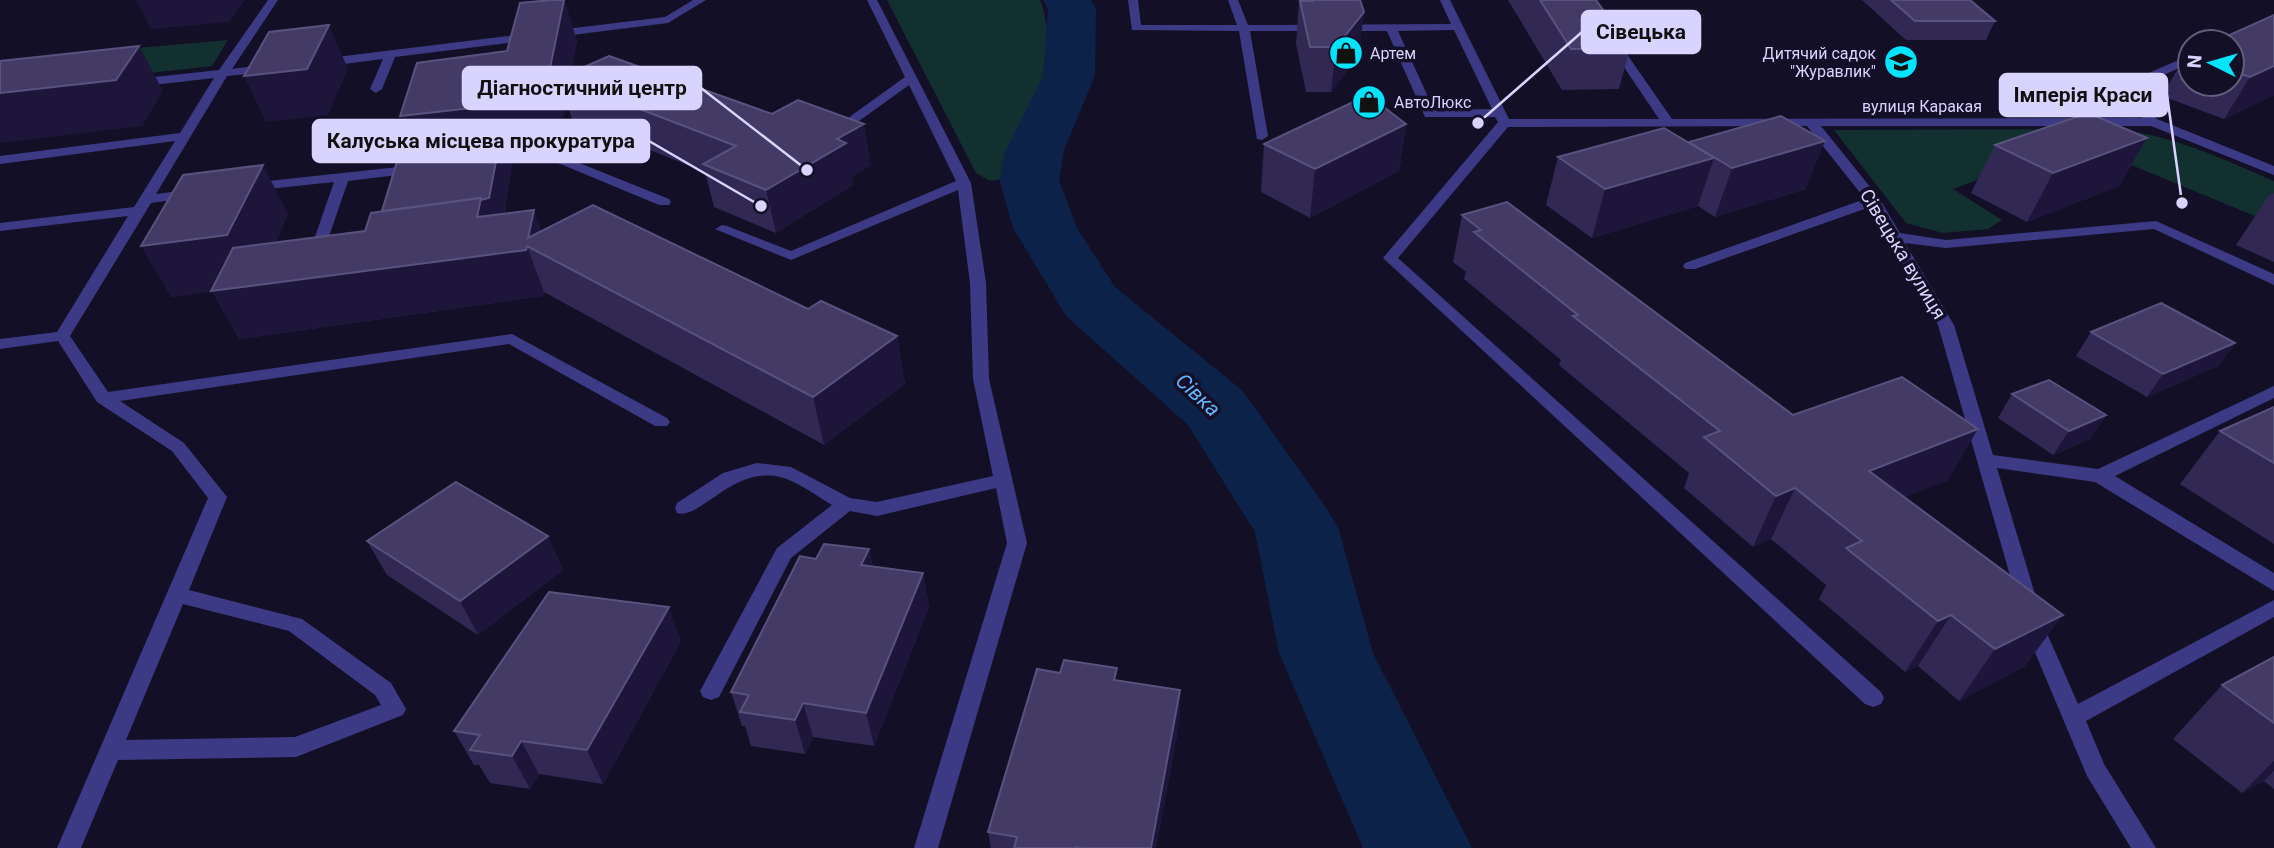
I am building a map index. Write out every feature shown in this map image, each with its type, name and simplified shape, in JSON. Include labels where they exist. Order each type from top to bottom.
[{"type":"street","points":[[62,336],[223,73],[273,0]]},
{"type":"street","points":[[313,64],[668,20],[701,0]]},
{"type":"street","points":[[872,0],[964,183],[978,283],[981,379],[1017,543],[1015,559],[926,848]]},
{"type":"street","points":[[1133,0],[1136,28],[1458,27]]},
{"type":"street","points":[[1233,0],[1244,28],[1262,136]]},
{"type":"street","points":[[1445,0],[1502,118]]},
{"type":"street","points":[[1391,27],[1429,114],[1668,123],[1812,124]]},
{"type":"street","points":[[1607,33],[1668,123]]},
{"type":"street","points":[[376,89],[390,56]]},
{"type":"street","points":[[2153,122],[2123,89],[2176,65]]},
{"type":"street","points":[[127,84],[287,66]]},
{"type":"street","points":[[836,131],[912,77]]},
{"type":"street","points":[[1502,118],[1390,258],[1873,698]]},
{"type":"street","name":"вулиця Каракая","points":[[1812,124],[2153,122],[2274,171]]},
{"type":"street","name":"Сівецька вулиця","points":[[1812,124],[1874,201],[1946,325],[2036,631],[2095,769],[2144,848]]},
{"type":"street","points":[[0,160],[184,136]]},
{"type":"street","points":[[478,162],[547,155],[664,202]]},
{"type":"street","points":[[239,189],[438,167]]},
{"type":"street","points":[[326,261],[313,263],[342,178]]},
{"type":"street","points":[[722,229],[791,256],[964,183]]},
{"type":"street","points":[[0,227],[143,205],[213,191]]},
{"type":"street","points":[[1689,266],[1874,201]]},
{"type":"street","points":[[1897,237],[1946,244],[2156,225],[2274,280]]},
{"type":"street","points":[[0,344],[62,336]]},
{"type":"street","points":[[62,336],[103,398],[178,447],[218,497],[69,848]]},
{"type":"street","points":[[103,398],[512,339],[661,422]]},
{"type":"street","points":[[2100,476],[2274,391]]},
{"type":"street","points":[[1986,460],[2100,476],[2274,583]]},
{"type":"street","points":[[684,508],[729,477],[764,469],[785,471],[846,504],[877,509],[1003,480]]},
{"type":"street","points":[[711,691],[784,553],[846,504]]},
{"type":"street","points":[[112,750],[296,747],[395,709],[383,689],[295,625],[177,595]]},
{"type":"street","points":[[2073,717],[2274,608]]},
{"type":"green space","points":[[887,0],[1040,0],[1049,47],[1047,69],[1037,113],[1012,178],[990,181],[976,173]]},
{"type":"green space","points":[[228,40],[212,66],[0,90],[0,60]]},
{"type":"green space","points":[[2111,129],[2174,141],[2274,181],[2274,219],[2257,217],[2129,164],[2055,151],[1953,189],[2002,220],[1988,229],[1943,233],[1906,223],[1834,130]]},
{"type":"building","points":[[564,0],[549,73],[503,79],[498,105],[400,116],[417,63],[507,51],[520,3]]},
{"type":"building","points":[[1360,0],[1364,12],[1336,47],[1310,47],[1300,1]]},
{"type":"building","points":[[1540,0],[1596,0],[1630,48],[1571,49]]},
{"type":"building","points":[[1891,0],[1970,0],[1995,21],[1915,21]]},
{"type":"building","points":[[2274,15],[2274,66],[2250,77],[2246,76],[2245,28]]},
{"type":"building","points":[[329,25],[307,69],[244,76],[269,32]]},
{"type":"building","points":[[139,46],[116,80],[0,93],[0,61]]},
{"type":"building","points":[[609,56],[772,114],[798,100],[864,124],[837,139],[846,143],[766,190],[703,164],[736,146],[559,78]]},
{"type":"building","points":[[1368,95],[1406,124],[1315,169],[1264,144]]},
{"type":"building","points":[[2088,113],[2147,138],[2053,173],[1995,145]]},
{"type":"building","points":[[1781,116],[1825,141],[1732,168],[1689,142]]},
{"type":"building","points":[[1664,128],[1714,158],[1605,189],[1558,157]]},
{"type":"building","points":[[501,135],[489,198],[382,211],[402,145]]},
{"type":"building","points":[[263,165],[227,235],[141,246],[183,175]]},
{"type":"building","points":[[481,198],[477,217],[534,210],[528,238],[593,205],[808,309],[821,301],[897,336],[813,397],[527,246],[526,250],[211,291],[233,248],[365,231],[371,213]]},
{"type":"building","points":[[1507,202],[1793,415],[1902,377],[1978,429],[1869,471],[2063,615],[1995,649],[1951,615],[1938,621],[1846,548],[1862,541],[1795,488],[1776,496],[1704,437],[1720,431],[1573,316],[1578,315],[1474,232],[1481,230],[1462,215]]},
{"type":"building","points":[[2161,303],[2235,343],[2163,374],[2091,332]]},
{"type":"building","points":[[2049,380],[2106,415],[2069,431],[2012,394]]},
{"type":"building","points":[[2274,407],[2274,463],[2220,431]]},
{"type":"building","points":[[456,482],[548,536],[460,601],[367,541]]},
{"type":"building","points":[[824,544],[869,549],[861,565],[923,573],[866,713],[803,703],[795,720],[740,712],[749,695],[731,692],[800,556],[816,559]]},
{"type":"building","points":[[549,592],[669,607],[587,750],[521,741],[512,756],[470,750],[480,735],[454,731]]},
{"type":"building","points":[[2274,657],[2274,723],[2222,685]]},
{"type":"building","points":[[1064,660],[1117,668],[1114,680],[1180,690],[1151,848],[1014,848],[1017,837],[988,832],[1037,669],[1060,673]]},
{"type":"waterway","name":"Сівка","points":[[1067,0],[1072,9],[1069,76],[1035,150],[1029,180],[1045,228],[1090,301],[1216,408],[1297,530],[1326,653],[1409,833],[1419,848]]},
{"type":"place","name":"Артем","points":[[1346,53]]},
{"type":"place","name":"Дитячий садок \"Журавлик\"","points":[[1901,62]]},
{"type":"place","name":"АвтоЛюкс","points":[[1369,102]]},
{"type":"place","name":"Сівецька","points":[[1478,123]]},
{"type":"place","name":"Діагностичний центр","points":[[807,170]]},
{"type":"place","name":"Імперія Краси","points":[[2182,203]]},
{"type":"place","name":"Калуська місцева прокуратура","points":[[761,206]]}]
